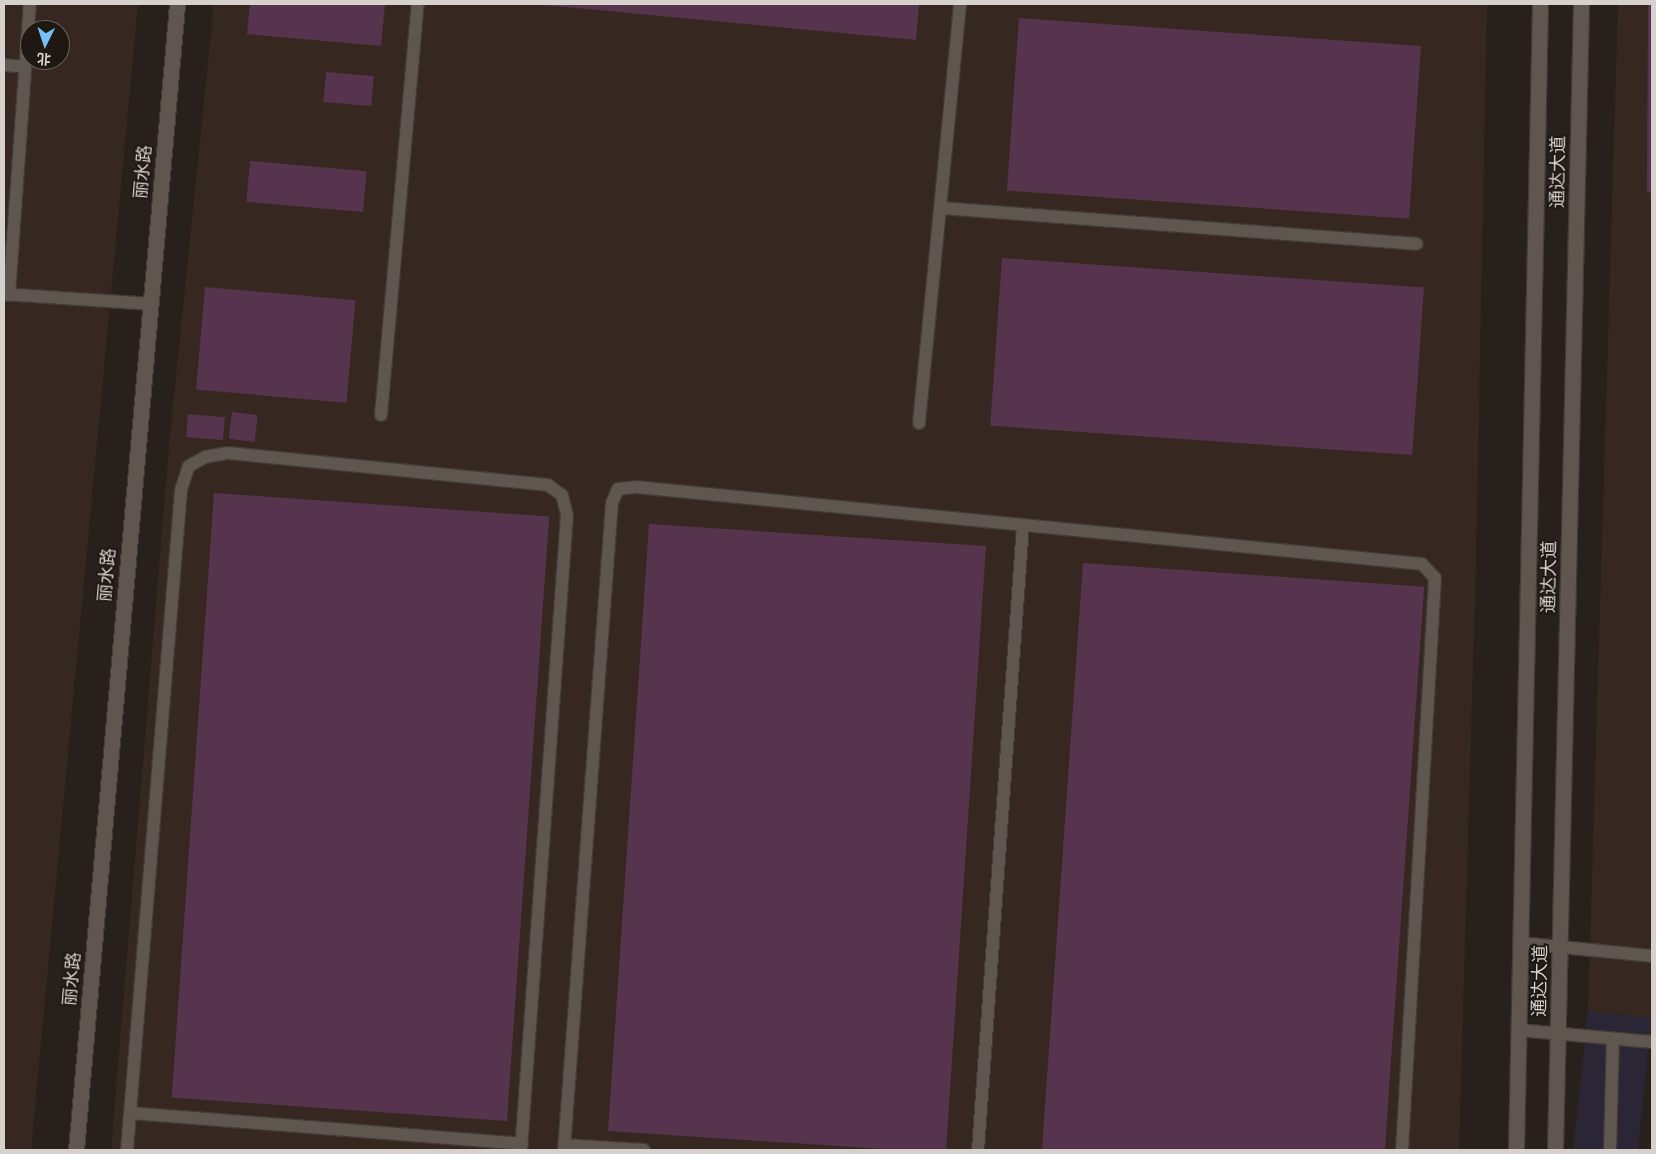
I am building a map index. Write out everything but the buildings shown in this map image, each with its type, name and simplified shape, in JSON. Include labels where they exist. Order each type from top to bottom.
[{"type":"main road","name":"丽水路","points":[[76,1150],[177,4]]},
{"type":"main road","name":"通达大道","points":[[1516,1150],[1540,4]]},
{"type":"main road","name":"通达大道","points":[[1555,1150],[1581,4]]},
{"type":"lane","points":[[29,20],[30,4]]},
{"type":"lane","points":[[381,414],[418,4]]},
{"type":"lane","points":[[919,424],[960,4]]},
{"type":"lane","points":[[4,65],[20,67]]},
{"type":"lane","points":[[25,70],[6,294],[150,304]]},
{"type":"lane","points":[[940,208],[1418,244]]},
{"type":"lane","points":[[126,1150],[182,490],[189,466],[205,457],[228,454],[548,485],[562,495],[567,515],[522,1147],[130,1113]]},
{"type":"lane","points":[[644,1150],[565,1147],[612,503],[618,489],[646,488],[1422,564],[1435,578],[1402,1150]]},
{"type":"lane","points":[[978,1150],[1023,525]]},
{"type":"lane","points":[[1520,943],[1652,956]]},
{"type":"lane","points":[[1518,1030],[1652,1042]]},
{"type":"lane","points":[[1610,1150],[1613,1039]]},
{"type":"shaded area","points":[[4,4],[138,4],[31,1150],[4,1150]]},
{"type":"shaded area","points":[[214,4],[1487,4],[1476,560],[1459,1150],[111,1150],[170,435]]},
{"type":"shaded area","points":[[1618,4],[1652,4],[1652,1018],[1588,1011]]},
{"type":"shaded area","points":[[1588,1011],[1652,1018],[1638,1150],[1573,1149]]}]
